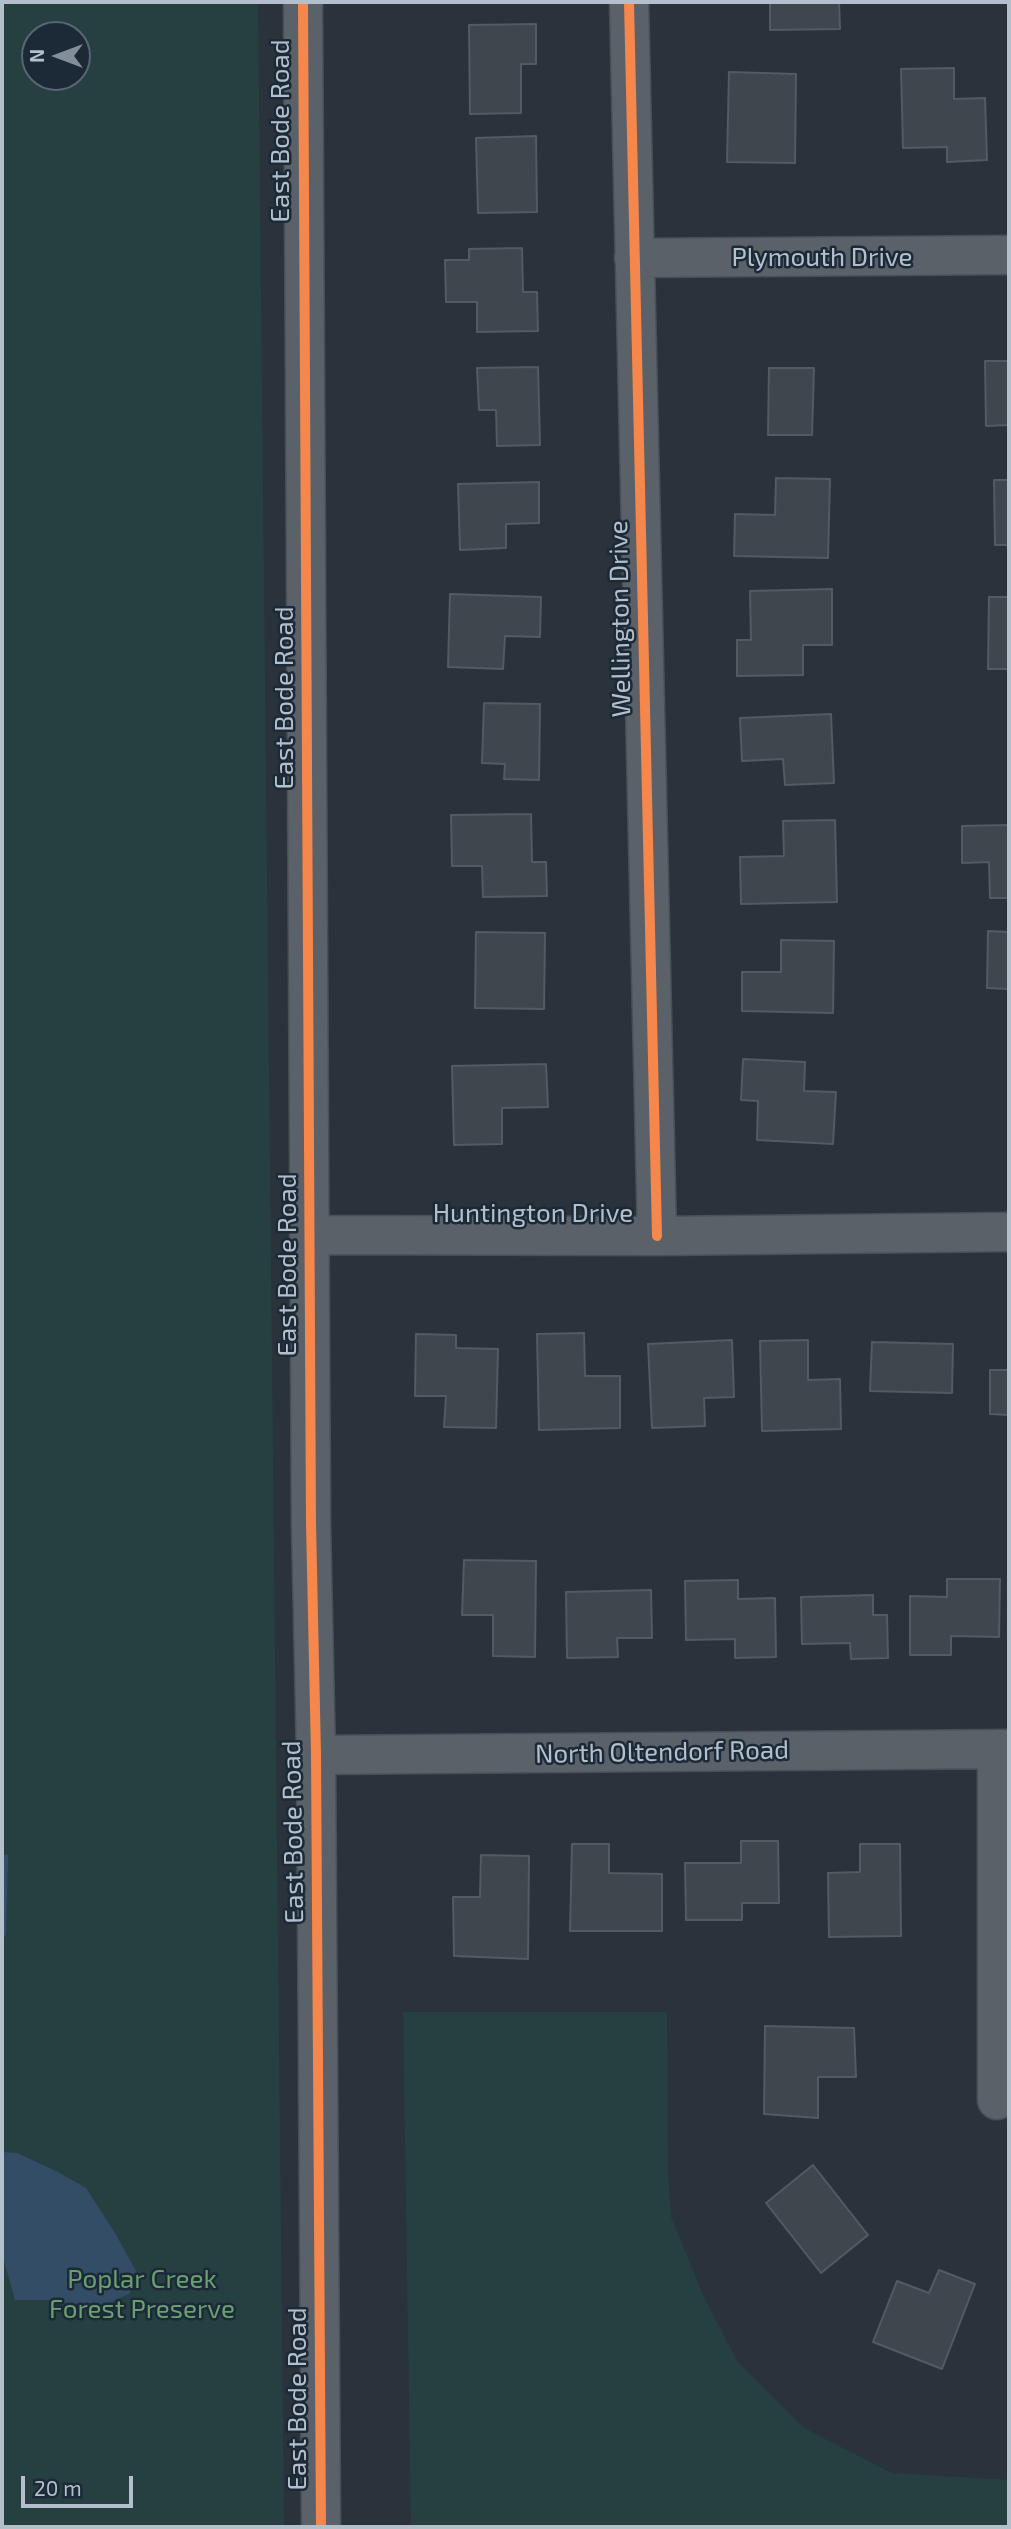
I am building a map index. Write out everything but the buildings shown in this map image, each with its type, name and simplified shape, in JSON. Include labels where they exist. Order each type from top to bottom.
[{"type":"street","name":"East Bode Road","points":[[303,2],[311,1523],[316,1755],[321,2527]]},
{"type":"street","name":"Wellington Drive","points":[[629,2],[657,1236]]},
{"type":"street","name":"Plymouth Drive","points":[[634,258],[1009,255]]},
{"type":"street","name":"Huntington Drive","points":[[309,1235],[657,1236],[1009,1232]]},
{"type":"street","name":"North Oltendorf Road","points":[[316,1755],[1003,1749]]},
{"type":"street","points":[[997,2100],[1003,1749]]},
{"type":"green space","name":"Poplar Creek Forest Preserve","points":[[2,2],[258,2],[284,2527],[2,2527]]},
{"type":"green space","points":[[403,2012],[667,2012],[668,2174],[671,2217],[702,2293],[737,2361],[804,2428],[892,2473],[1009,2480],[1009,2527],[411,2527]]},
{"type":"water","points":[[2,1854],[8,1855],[6,1934],[2,1941]]},
{"type":"water","points":[[2,2152],[17,2153],[86,2188],[137,2273],[130,2293],[100,2308],[48,2300],[15,2300],[2,2254]]},
{"type":"cycle path","points":[[303,2],[311,1523],[316,1755],[321,2527]]},
{"type":"cycle path","points":[[629,2],[657,1236]]}]
